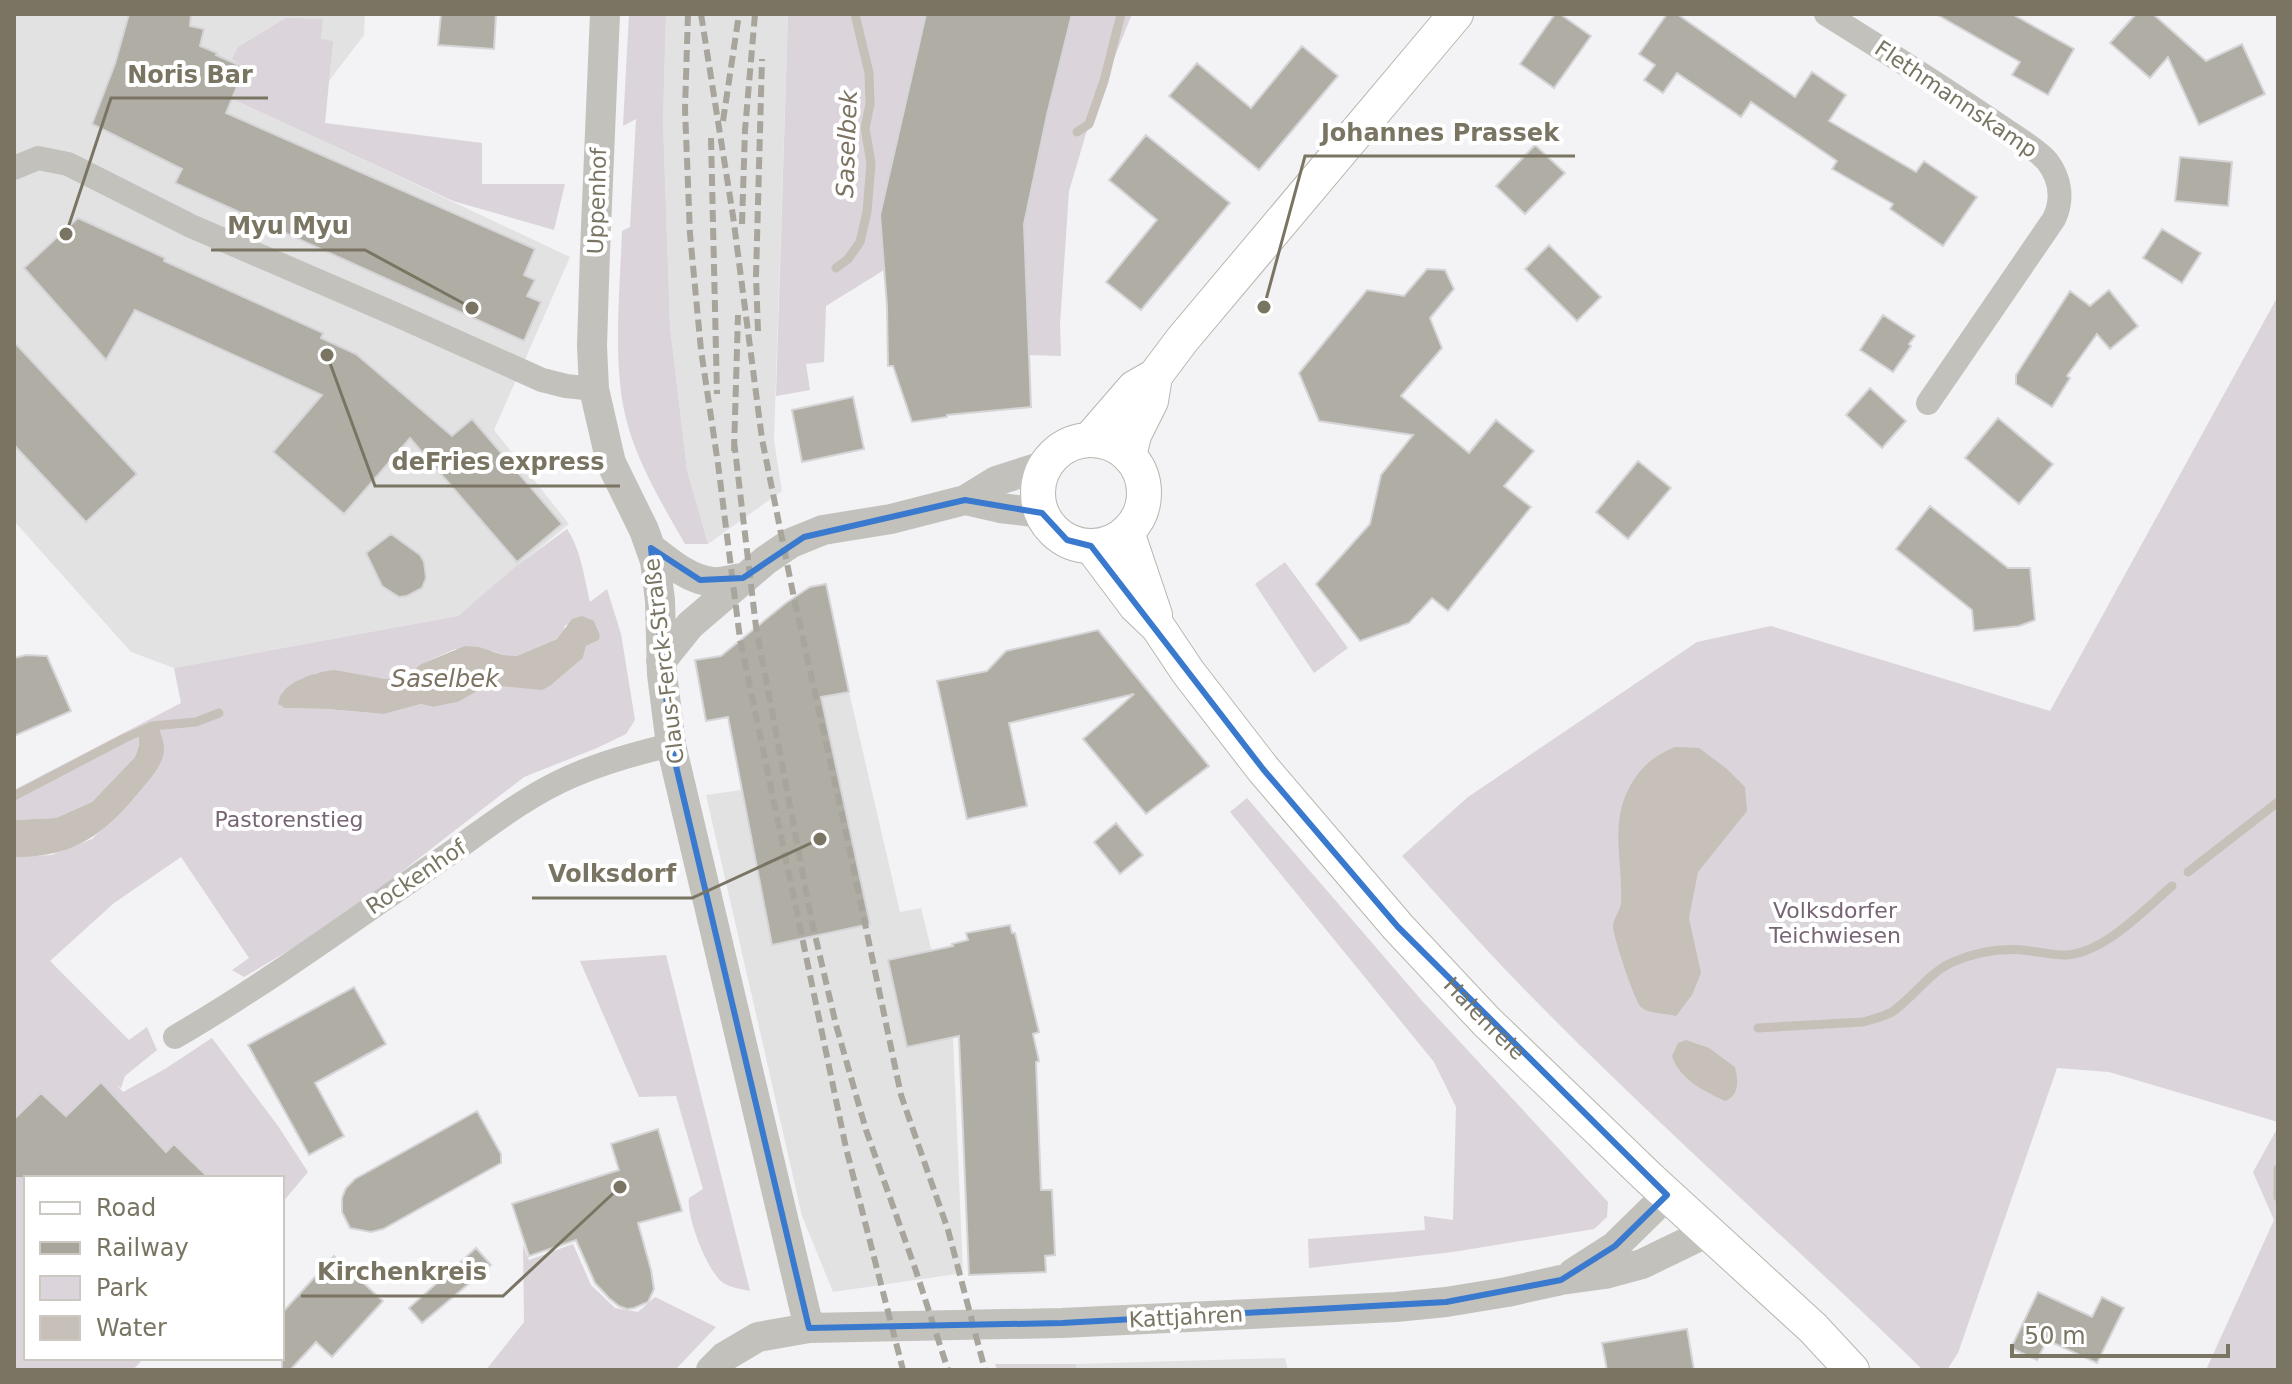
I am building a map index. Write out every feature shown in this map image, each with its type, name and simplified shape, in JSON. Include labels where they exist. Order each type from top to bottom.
[{"type":"main road","points":[[1089,440],[1134,388],[1155,376],[1456,14]]},
{"type":"main road","points":[[1129,456],[1134,435],[1151,401],[1155,376]]},
{"type":"main road","points":[[1089,440],[1111,444],[1129,456],[1141,477],[1143,501],[1135,523],[1127,532],[1104,544],[1091,546],[1067,540],[1056,533],[1042,513],[1038,488],[1046,465],[1060,450],[1089,440]]},
{"type":"main road","name":"Halenreie","points":[[1127,532],[1158,627]]},
{"type":"main road","name":"Halenreie","points":[[1091,546],[1136,606],[1158,627],[1188,672],[1263,769],[1383,911],[1486,1021],[1667,1195],[1813,1328],[1852,1370]]},
{"type":"street","name":"Uppenhof","points":[[594,389],[592,346],[605,14]]},
{"type":"street","name":"Flethmannskamp","points":[[1826,14],[1934,80],[2014,136],[2047,161],[2059,186],[2060,206],[2054,219],[1928,403]]},
{"type":"street","points":[[14,168],[38,158],[68,164],[191,226],[542,380],[594,389]]},
{"type":"street","name":"Claus-Ferck-Straße","points":[[594,389],[611,463],[655,561],[660,600],[661,661],[671,745],[809,1328]]},
{"type":"street","points":[[661,661],[690,625],[743,578],[778,551],[804,537],[823,530],[903,516],[965,500],[996,481],[1046,465]]},
{"type":"street","points":[[965,500],[1042,513]]},
{"type":"street","points":[[651,548],[677,568],[700,580],[715,583],[743,578]]},
{"type":"street","name":"Rockenhof","points":[[175,1037],[214,1015],[391,895],[515,806],[611,760],[671,745]]},
{"type":"street","name":"Kattjahren","points":[[1561,1280],[1615,1246],[1667,1195]]},
{"type":"street","name":"Kattjahren","points":[[809,1328],[1062,1323],[1396,1307],[1507,1292],[1605,1274],[1642,1264],[1708,1232]]},
{"type":"street","points":[[711,1370],[724,1357],[758,1337],[809,1328]]},
{"type":"highlighted area","points":[[965,500],[1042,513],[1067,540],[1091,546],[1263,769],[1398,927],[1667,1195],[1615,1246],[1561,1280],[1446,1302],[1062,1323],[809,1328],[671,745],[651,548],[700,580],[743,578],[804,537]]},
{"type":"shaded area","points":[[14,14],[365,14],[364,35],[294,127],[570,257],[494,430],[569,524],[458,616],[174,668],[131,652],[14,521]]},
{"type":"shaded area","points":[[666,14],[788,14],[774,440],[782,491],[708,544],[687,470],[670,326],[663,121]]},
{"type":"shaded area","points":[[849,692],[900,912],[921,908],[953,1037],[963,1273],[833,1292],[802,1216],[706,795],[741,790],[772,945],[870,924],[821,697]]},
{"type":"shaded area","points":[[1285,1358],[1288,1370],[1077,1370],[1076,1364]]},
{"type":"green space","points":[[629,14],[666,14],[663,121],[670,326],[687,470],[708,544],[685,544],[649,479],[634,445],[624,410],[618,321],[622,231],[630,227],[636,119],[623,126]]},
{"type":"green space","points":[[788,14],[926,14],[880,215],[884,270],[826,306],[824,362],[806,364],[810,390],[776,396]]},
{"type":"green space","points":[[1072,14],[1132,14],[1093,110],[1069,191],[1060,324],[1061,356],[1029,355],[1024,224]]},
{"type":"green space","points":[[286,18],[323,19],[321,39],[333,41],[325,123],[482,143],[482,184],[565,184],[554,230],[453,201],[233,99],[246,68],[232,59],[238,47]]},
{"type":"green space","name":"Volksdorfer Teichwiesen","points":[[2278,296],[2278,1122],[2109,1072],[2057,1068],[1958,1353],[1947,1370],[1923,1370],[1571,1036],[1402,856],[1468,797],[1697,642],[1771,626],[2050,711]]},
{"type":"green space","name":"Pastorenstieg","points":[[567,529],[579,555],[590,602],[607,589],[621,634],[635,720],[626,734],[524,777],[320,932],[244,977],[232,970],[249,958],[181,857],[114,903],[50,961],[129,1040],[147,1027],[157,1050],[125,1076],[121,1088],[117,1085],[123,1092],[212,1038],[278,1126],[308,1172],[284,1201],[284,1176],[24,1176],[24,1360],[142,1360],[133,1370],[14,1370],[14,857],[51,855],[92,839],[134,798],[159,764],[139,732],[135,757],[92,802],[56,818],[14,820],[14,790],[181,703],[174,668],[458,616],[514,568]],"holes":[[[594,621],[599,640],[586,646],[583,658],[550,686],[542,689],[488,685],[458,702],[433,707],[421,704],[384,714],[284,708],[278,701],[283,691],[317,673],[400,678],[421,664],[455,649],[517,656],[557,639],[563,634],[565,625]]]},
{"type":"green space","points":[[1285,562],[1348,648],[1314,673],[1255,584]]},
{"type":"green space","points":[[1247,798],[1424,1003],[1608,1202],[1607,1217],[1594,1229],[1453,1252],[1309,1268],[1308,1239],[1425,1230],[1424,1216],[1453,1220],[1456,1107],[1434,1062],[1230,812]]},
{"type":"green space","points":[[666,955],[750,1291],[725,1284],[705,1258],[689,1206],[689,1198],[703,1189],[676,1096],[639,1097],[580,961]]},
{"type":"green space","points":[[2278,1127],[2278,1370],[2206,1370],[2274,1220],[2253,1172]]},
{"type":"green space","points":[[573,1244],[591,1285],[615,1308],[638,1312],[655,1297],[716,1327],[675,1370],[486,1370],[524,1322],[523,1245],[529,1260]]},
{"type":"green space","points":[[995,1364],[1076,1364],[1077,1370],[997,1370]]},
{"type":"water","name":"Saselbek","points":[[582,616],[594,621],[599,640],[586,646],[583,658],[542,690],[488,685],[458,702],[433,707],[421,704],[384,714],[284,708],[278,704],[284,690],[291,685],[326,671],[385,679],[400,678],[421,664],[465,646],[517,656],[557,639],[572,619]]},
{"type":"water","points":[[158,725],[164,749],[160,764],[117,817],[73,847],[55,853],[14,857],[14,820],[56,818],[92,802],[135,757],[139,732]]},
{"type":"water","points":[[1675,747],[1699,748],[1727,769],[1745,787],[1747,811],[1698,872],[1689,918],[1701,973],[1692,995],[1676,1016],[1641,1007],[1624,967],[1613,925],[1621,902],[1618,840],[1625,796],[1647,764]]},
{"type":"water","points":[[1686,1040],[1709,1048],[1735,1067],[1737,1087],[1730,1098],[1725,1101],[1709,1093],[1680,1071],[1672,1056],[1678,1043]]},
{"type":"building","points":[[129,14],[191,14],[190,26],[204,29],[200,46],[245,68],[226,113],[535,249],[524,275],[535,280],[527,296],[541,302],[524,341],[175,183],[182,169],[92,124],[115,64]]},
{"type":"building","points":[[441,14],[496,14],[494,49],[438,45]]},
{"type":"building","points":[[926,14],[1072,14],[1024,224],[1031,407],[947,415],[912,422],[893,366],[888,366],[880,215]]},
{"type":"building","points":[[1555,14],[1560,14],[1591,36],[1554,88],[1520,64]]},
{"type":"building","points":[[1667,14],[1677,14],[1795,97],[1812,72],[1846,95],[1829,121],[1916,172],[1924,161],[1977,197],[1943,246],[1890,209],[1893,204],[1832,169],[1837,161],[1751,102],[1741,117],[1677,73],[1663,93],[1644,80],[1655,65],[1639,54]]},
{"type":"building","points":[[1936,14],[2012,14],[2074,49],[2048,95],[2012,75],[2020,62]]},
{"type":"building","points":[[2136,14],[2153,14],[2206,61],[2242,44],[2265,94],[2199,125],[2168,57],[2150,78],[2110,43]]},
{"type":"building","points":[[1302,46],[1338,76],[1259,170],[1169,96],[1197,63],[1251,108]]},
{"type":"building","points":[[1146,135],[1230,203],[1141,310],[1106,282],[1157,220],[1109,180]]},
{"type":"building","points":[[1535,145],[1565,173],[1525,214],[1496,186]]},
{"type":"building","points":[[2180,157],[2232,162],[2228,206],[2175,201]]},
{"type":"building","points":[[78,218],[323,333],[321,338],[356,354],[452,436],[472,419],[562,524],[517,562],[410,438],[344,514],[273,452],[322,395],[135,310],[106,360],[24,268]]},
{"type":"building","points":[[2162,229],[2201,253],[2182,283],[2143,258]]},
{"type":"building","points":[[1549,245],[1601,297],[1577,321],[1525,269]]},
{"type":"building","points":[[1427,269],[1445,270],[1454,289],[1430,318],[1442,348],[1401,396],[1469,453],[1496,420],[1534,451],[1504,486],[1531,507],[1448,611],[1432,598],[1409,623],[1360,641],[1316,584],[1370,524],[1381,475],[1413,435],[1319,421],[1299,373],[1367,290],[1404,296]]},
{"type":"building","points":[[2109,290],[2138,326],[2110,349],[2097,334],[2067,376],[2070,378],[2052,407],[2016,384],[2016,375],[2070,291],[2090,306]]},
{"type":"building","points":[[1883,315],[1915,336],[1893,372],[1860,350]]},
{"type":"building","points":[[14,342],[137,474],[86,522],[14,445]]},
{"type":"building","points":[[1870,388],[1906,421],[1882,448],[1846,415]]},
{"type":"building","points":[[853,397],[864,449],[802,462],[792,410]]},
{"type":"building","points":[[1998,418],[2053,464],[2019,504],[1965,458]]},
{"type":"building","points":[[1638,461],[1671,488],[1628,539],[1596,512]]},
{"type":"building","points":[[1930,506],[2008,568],[2030,568],[2035,620],[2019,626],[1974,631],[1972,610],[1896,549]]},
{"type":"building","points":[[391,534],[420,555],[424,562],[426,578],[422,588],[407,596],[399,597],[382,586],[366,553]]},
{"type":"building","points":[[826,584],[849,692],[821,697],[870,924],[772,945],[728,717],[706,721],[695,660],[721,656],[786,603],[810,587]]},
{"type":"building","points":[[1098,630],[1209,766],[1146,814],[1083,739],[1134,694],[1009,723],[1027,806],[967,819],[937,681],[987,671],[1006,651]]},
{"type":"building","points":[[47,656],[71,711],[14,736],[14,658]]},
{"type":"building","points":[[1116,823],[1143,855],[1120,874],[1094,842]]},
{"type":"building","points":[[1010,925],[1012,933],[1015,933],[1039,1032],[1033,1034],[1039,1061],[1036,1062],[1041,1190],[1052,1190],[1055,1255],[1045,1256],[1046,1272],[969,1275],[959,1036],[907,1047],[888,960],[953,946],[968,940],[966,933]]},
{"type":"building","points":[[354,987],[386,1044],[315,1083],[344,1136],[309,1155],[248,1045]]},
{"type":"building","points":[[101,1082],[166,1152],[174,1144],[207,1176],[14,1178],[14,1119],[41,1093],[66,1116]]},
{"type":"building","points":[[477,1111],[501,1154],[501,1163],[383,1229],[371,1232],[350,1228],[342,1212],[342,1198],[355,1179]]},
{"type":"building","points":[[658,1129],[682,1211],[638,1223],[654,1289],[648,1302],[627,1309],[609,1298],[595,1283],[576,1240],[529,1256],[512,1204],[619,1170],[611,1144]]},
{"type":"building","points":[[476,1248],[491,1265],[422,1323],[409,1308]]},
{"type":"building","points":[[334,1256],[383,1301],[332,1357],[316,1342],[290,1370],[282,1370],[284,1311]]},
{"type":"building","points":[[2038,1292],[2092,1317],[2102,1297],[2124,1308],[2097,1363],[2047,1340],[2037,1360],[2011,1348]]},
{"type":"building","points":[[1687,1329],[1694,1370],[1607,1370],[1602,1343]]},
{"type":"waterway","name":"Saselbek","points":[[836,268],[848,259],[860,242],[867,212],[871,163],[865,128],[870,104],[869,73],[855,14]]},
{"type":"waterway","name":"Saselbek","points":[[1077,132],[1089,124],[1121,14]]},
{"type":"waterway","name":"Saselbek","points":[[14,796],[152,726],[196,722],[219,713]]},
{"type":"waterway","points":[[2188,872],[2278,802]]},
{"type":"waterway","points":[[1758,1028],[1863,1022],[1882,1017],[1900,1006],[1944,967],[1982,953],[2010,949],[2062,955],[2081,952],[2110,938],[2172,886]]},
{"type":"waterway","points":[[2278,1169],[2278,1197]]},
{"type":"railway","points":[[688,14],[685,109],[690,234],[701,350],[740,639],[846,1148],[903,1370]]},
{"type":"railway","points":[[701,14],[733,216],[762,439],[794,598],[901,1095],[948,1230],[985,1370]]},
{"type":"railway","points":[[723,121],[739,14]]},
{"type":"railway","points":[[742,224],[745,130],[755,14]]},
{"type":"railway","points":[[758,331],[756,276],[762,59]]},
{"type":"railway","points":[[711,138],[717,394]]},
{"type":"railway","points":[[734,451],[738,315]]},
{"type":"railway","points":[[734,441],[756,627],[812,922],[836,1025],[866,1130],[948,1370]]},
{"type":"place","name":"Noris Bar","points":[[66,234]]},
{"type":"place","name":"Johannes Prassek","points":[[1264,307]]},
{"type":"place","name":"Myu Myu","points":[[472,308]]},
{"type":"place","name":"deFries express","points":[[327,355]]},
{"type":"place","name":"Volksdorf","points":[[820,839]]},
{"type":"place","name":"Kirchenkreis","points":[[620,1187]]}]
